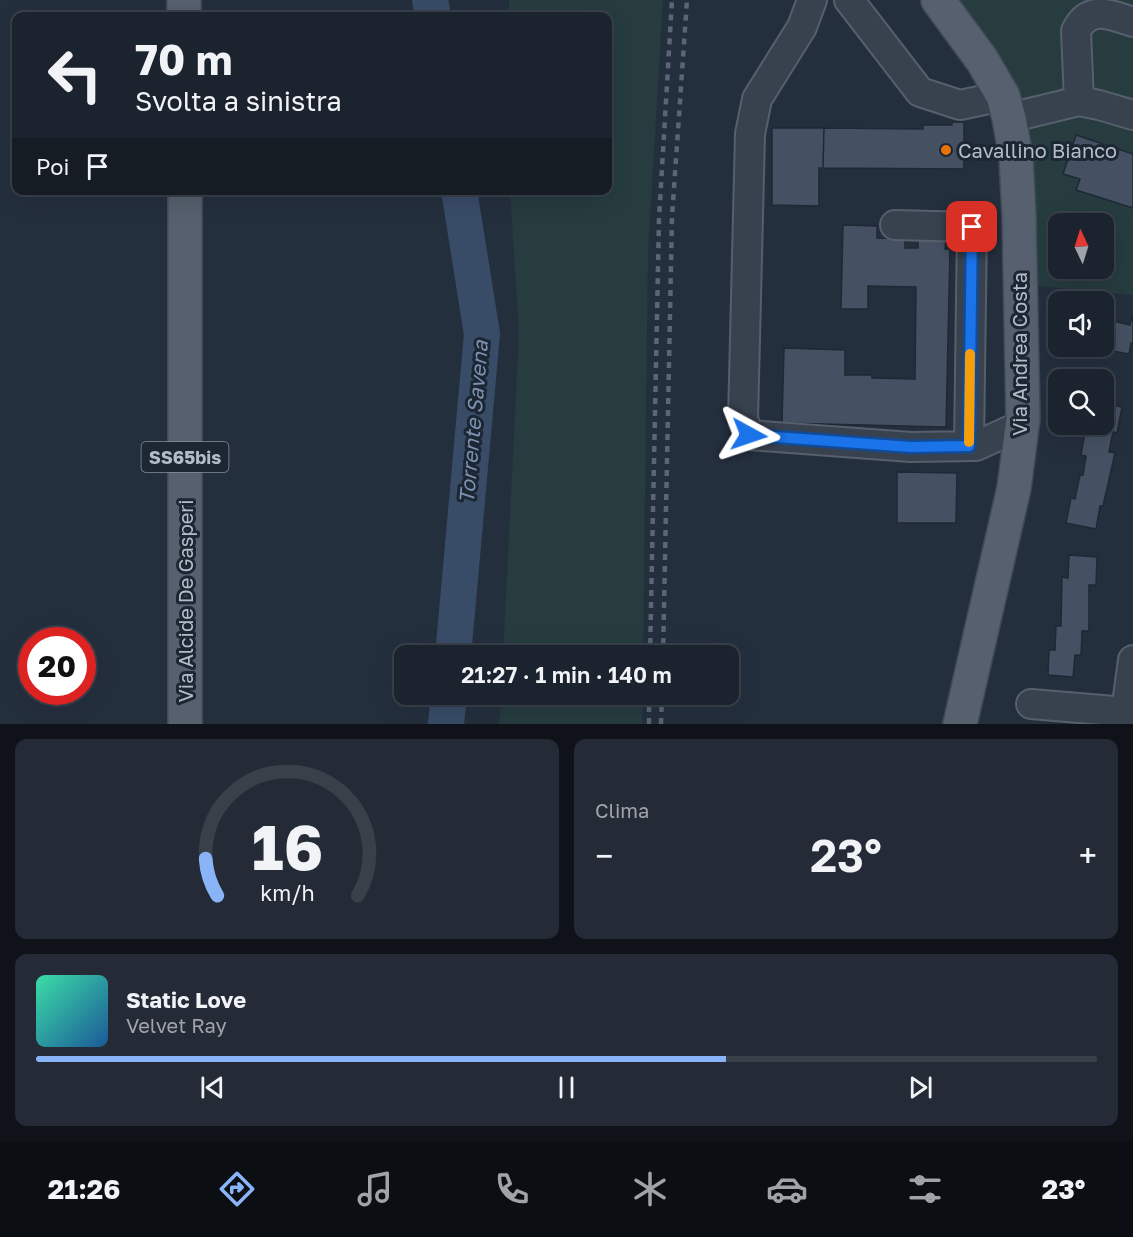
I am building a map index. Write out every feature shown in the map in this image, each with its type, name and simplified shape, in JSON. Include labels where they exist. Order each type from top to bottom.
[{"type":"main road","name":"Via Andrea Costa","points":[[938,0],[982,60],[1006,107],[1016,157],[1019,215],[1022,425],[1014,488],[960,724]]},
{"type":"main road","name":"Via Alcide De Gasperi","points":[[185,195],[185,724]]},
{"type":"street","points":[[812,0],[802,27],[757,99],[750,134],[744,419],[749,435],[911,447],[976,446],[1022,425]]},
{"type":"street","points":[[849,0],[920,92],[960,105],[1006,107],[1079,101],[1133,115]]},
{"type":"street","points":[[1079,101],[1076,31],[1079,23],[1088,16],[1099,13],[1107,13],[1133,22]]},
{"type":"street","points":[[895,225],[972,227],[969,446]]},
{"type":"street","points":[[1031,704],[1129,712],[1133,660]]},
{"type":"green space","points":[[509,0],[663,0],[648,252],[643,645],[503,645],[519,334],[510,195],[612,195],[612,12],[509,12]]},
{"type":"green space","points":[[937,0],[1133,0],[1133,295],[1114,293],[1114,291],[1028,285],[1014,141]]},
{"type":"green space","points":[[500,705],[643,705],[642,724],[499,724]]},
{"type":"building","points":[[952,122],[964,122],[964,169],[823,168],[824,128],[923,129],[923,125],[952,125]]},
{"type":"building","points":[[772,128],[824,128],[823,168],[819,168],[819,206],[772,205]]},
{"type":"building","points":[[1076,135],[1133,154],[1133,208],[1076,190],[1080,179],[1063,174]]},
{"type":"building","points":[[843,225],[877,226],[877,238],[905,239],[905,248],[918,248],[918,240],[946,240],[945,249],[950,249],[946,427],[782,423],[784,348],[845,350],[845,375],[915,379],[916,287],[868,286],[868,309],[841,309]]},
{"type":"building","points":[[1133,314],[1133,343],[1131,343],[1129,354],[1114,351],[1114,321],[1130,325]]},
{"type":"building","points":[[1114,406],[1122,407],[1117,433],[1114,432]]},
{"type":"building","points":[[1084,435],[1112,435],[1109,452],[1115,453],[1096,529],[1066,523],[1071,498],[1075,499],[1080,475],[1083,475],[1086,456],[1081,455]]},
{"type":"building","points":[[897,472],[957,473],[956,523],[897,523]]},
{"type":"building","points":[[1069,555],[1097,557],[1096,585],[1089,585],[1089,631],[1082,631],[1081,655],[1075,655],[1073,677],[1048,675],[1049,650],[1055,650],[1056,626],[1061,626],[1062,577],[1068,578]]},
{"type":"waterway","name":"Torrente Savena","points":[[430,0],[432,12]]},
{"type":"waterway","name":"Torrente Savena","points":[[454,645],[482,334],[460,195]]},
{"type":"waterway","name":"Torrente Savena","points":[[446,724],[448,705]]},
{"type":"railway","points":[[650,645],[659,219],[672,0]]},
{"type":"railway","points":[[663,645],[672,217],[687,0]]},
{"type":"railway","points":[[649,705],[649,724]]},
{"type":"railway","points":[[661,724],[662,705]]},
{"type":"slow traffic","points":[[969,442],[970,354]]},
{"type":"place","name":"Cavallino Bianco","points":[[946,150]]},
{"type":"route","points":[[749,435],[911,447],[969,446],[972,227]]}]
